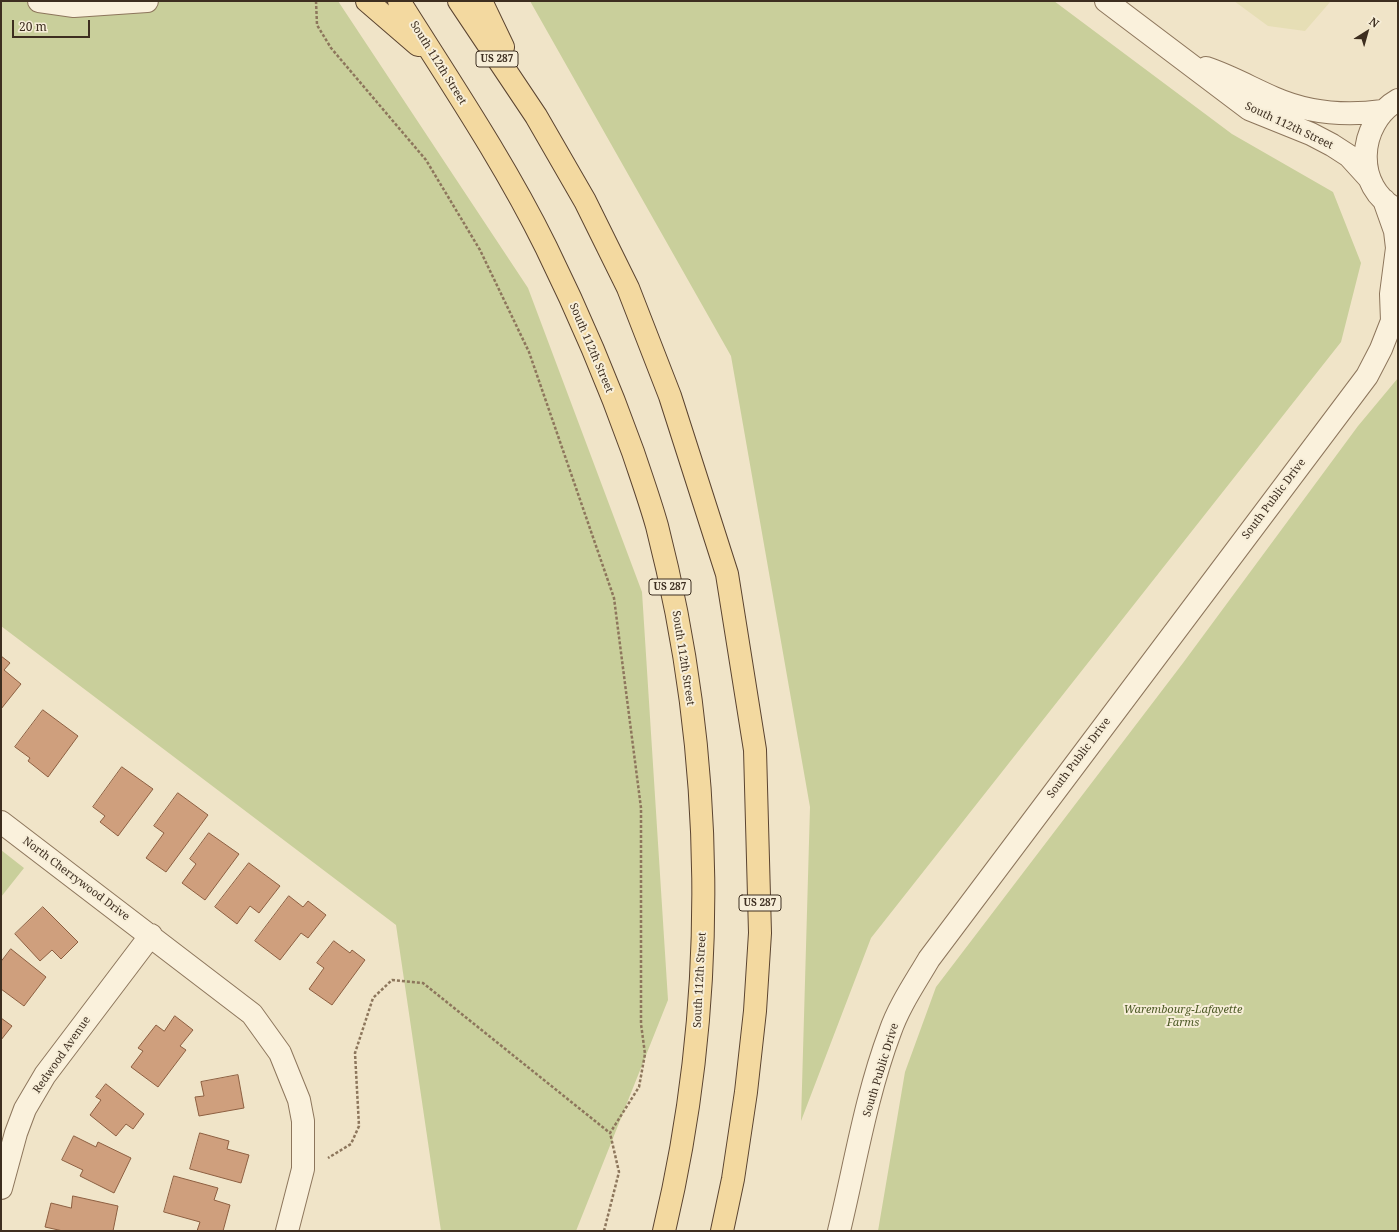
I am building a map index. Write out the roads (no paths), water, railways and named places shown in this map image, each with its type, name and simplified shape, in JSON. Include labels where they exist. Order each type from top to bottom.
[{"type":"main road","points":[[368,1],[437,62]]},
{"type":"main road","name":"South 112th Street","points":[[399,1],[521,200],[546,246],[594,349],[621,419],[657,526],[679,628],[697,760],[701,805],[704,901],[699,1009],[693,1073],[676,1175],[664,1231]]},
{"type":"main road","name":"US 287","points":[[459,1],[536,116],[585,200],[628,288],[670,396],[727,574],[755,750],[759,844],[760,933],[755,1011],[746,1092],[733,1179],[722,1231]]},
{"type":"main road","points":[[481,1],[536,116]]},
{"type":"street","points":[[39,1],[74,6],[147,1]]},
{"type":"street","name":"South 112th Street","points":[[1106,1],[1249,109],[1311,134],[1332,145],[1349,156],[1369,178]]},
{"type":"street","name":"South 112th Street","points":[[1188,62],[1213,70],[1275,98],[1321,111],[1346,114],[1390,106]]},
{"type":"street","points":[[1390,106],[1372,125],[1367,138],[1365,151],[1369,178],[1376,190],[1391,205],[1397,248],[1391,294],[1395,318]]},
{"type":"street","name":"South Public Drive","points":[[839,1231],[871,1095],[890,1032],[906,997],[929,960],[948,934],[1366,376],[1381,349],[1395,318]]},
{"type":"street","name":"North Cherrywood Drive","points":[[1,822],[151,935],[252,1014],[280,1053],[299,1100],[303,1121],[303,1169],[287,1231]]},
{"type":"street","name":"Redwood Avenue","points":[[1,1188],[16,1133],[25,1109],[44,1075],[151,935]]},
{"type":"park label","name":"Warembourg-Lafayette Farms","points":[[1183,1016]]}]
